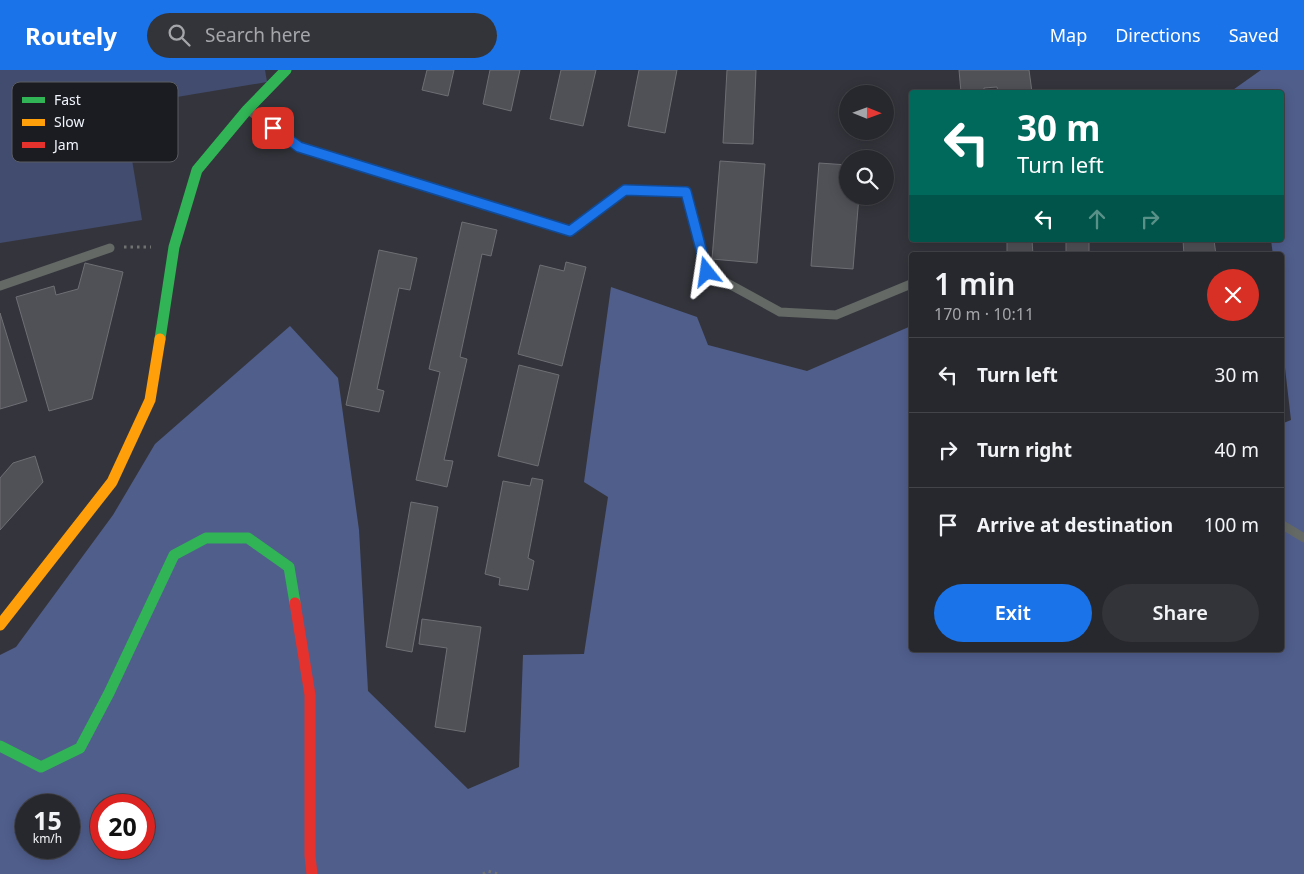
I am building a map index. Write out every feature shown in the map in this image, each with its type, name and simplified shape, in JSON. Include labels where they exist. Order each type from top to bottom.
[{"type":"street","points":[[0,625],[112,482],[150,400],[174,247],[197,170],[247,110],[286,70]]},
{"type":"street","points":[[0,746],[41,767],[80,748],[109,693],[174,555],[206,538],[248,538],[289,568],[310,695],[310,856],[312,874]]},
{"type":"lane","points":[[247,110],[299,147],[570,231],[625,190],[686,192],[707,272],[780,312],[836,315],[909,285]]},
{"type":"lane","points":[[0,286],[110,248]]},
{"type":"lane","points":[[1284,526],[1304,538]]},
{"type":"path","points":[[110,248],[174,247]]},
{"type":"path","points":[[483,874],[488,871],[498,874]]},
{"type":"shaded area","points":[[0,70],[265,70],[267,82],[178,97],[178,82],[12,82],[12,162],[132,162],[142,220],[0,243]]},
{"type":"shaded area","points":[[1261,70],[1304,70],[1304,874],[0,874],[0,655],[16,647],[113,515],[155,444],[290,326],[338,378],[359,530],[368,691],[468,789],[519,767],[523,655],[584,654],[608,497],[584,482],[611,287],[697,317],[708,345],[807,371],[909,327],[909,652],[1284,652],[1284,423],[1291,420],[1284,359],[1284,252],[1273,252],[1271,242],[1284,242],[1284,90],[1233,90]]},
{"type":"building","points":[[427,70],[454,70],[448,96],[422,90]]},
{"type":"building","points":[[490,70],[520,70],[511,111],[483,104]]},
{"type":"building","points":[[561,70],[596,70],[583,126],[550,119]]},
{"type":"building","points":[[639,70],[677,70],[665,133],[628,126]]},
{"type":"building","points":[[727,70],[756,70],[753,144],[723,143]]},
{"type":"building","points":[[959,70],[1029,70],[1032,90],[998,90],[997,87],[984,88],[984,90],[961,90]]},
{"type":"building","points":[[720,161],[765,164],[757,263],[712,259]]},
{"type":"building","points":[[819,163],[839,164],[839,205],[858,205],[853,269],[811,266]]},
{"type":"building","points":[[462,222],[497,230],[491,256],[482,254],[460,357],[467,359],[444,460],[453,461],[447,487],[416,480],[440,372],[429,369]]},
{"type":"building","points":[[1007,242],[1032,242],[1033,252],[1007,252]]},
{"type":"building","points":[[1066,242],[1089,242],[1089,252],[1066,252]]},
{"type":"building","points":[[1183,242],[1214,242],[1216,252],[1184,252]]},
{"type":"building","points":[[379,250],[417,258],[410,290],[399,288],[377,389],[384,391],[379,412],[346,405]]},
{"type":"building","points":[[566,262],[586,267],[562,366],[518,354],[540,265],[564,271]]},
{"type":"building","points":[[85,263],[123,272],[92,399],[49,411],[16,297],[54,286],[56,295],[78,289]]},
{"type":"building","points":[[0,313],[27,401],[0,409]]},
{"type":"building","points":[[519,365],[559,375],[538,466],[498,456]]},
{"type":"building","points":[[35,456],[43,482],[0,530],[0,478],[13,463]]},
{"type":"building","points":[[532,478],[543,480],[528,558],[534,561],[528,590],[499,585],[500,578],[485,574],[503,481],[530,486]]},
{"type":"building","points":[[411,502],[438,507],[412,652],[386,647]]},
{"type":"building","points":[[422,619],[481,627],[465,732],[435,727],[447,648],[419,644]]},
{"type":"traffic: fast","points":[[160,339],[174,247],[197,170],[247,110],[286,70]]},
{"type":"traffic: fast","points":[[0,746],[41,767],[80,748],[109,693],[174,555],[206,538],[248,538],[289,567],[295,603]]},
{"type":"traffic: slow","points":[[0,625],[112,482],[150,400],[160,339]]},
{"type":"traffic: jam","points":[[295,603],[310,695],[310,856],[312,874]]},
{"type":"route","points":[[273,128],[299,147],[570,231],[625,190],[686,192],[707,272]]}]
